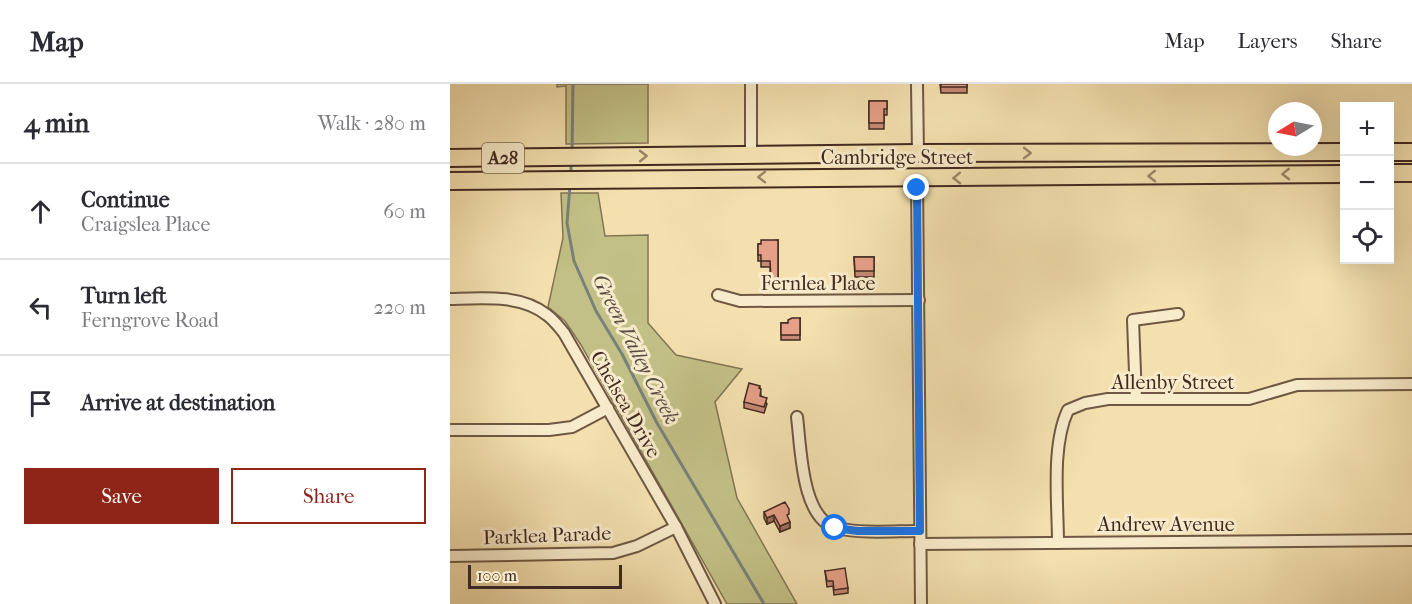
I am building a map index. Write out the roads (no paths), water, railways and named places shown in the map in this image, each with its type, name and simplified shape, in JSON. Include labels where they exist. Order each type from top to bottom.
[{"type":"highway","name":"Cambridge Street","points":[[450,158],[751,154],[1340,152]]},
{"type":"highway","points":[[1394,152],[1412,152]]},
{"type":"highway","points":[[1394,173],[1412,173]]},
{"type":"highway","name":"Cambridge Street","points":[[450,181],[1340,174]]},
{"type":"street","points":[[751,84],[751,154]]},
{"type":"street","points":[[917,84],[918,153]]},
{"type":"street","points":[[917,178],[921,604]]},
{"type":"street","name":"Fernlea Place","points":[[718,295],[740,301],[919,300]]},
{"type":"street","name":"Chelsea Drive","points":[[450,299],[497,298],[524,303],[547,314],[564,333],[676,527],[715,604]]},
{"type":"street","points":[[1136,399],[1134,320],[1178,314]]},
{"type":"street","name":"Allenby Street","points":[[1058,543],[1058,444],[1061,425],[1068,410],[1086,403],[1108,399],[1249,399],[1297,385],[1412,384]]},
{"type":"street","points":[[450,430],[572,427],[608,408]]},
{"type":"street","points":[[797,417],[807,487],[812,507],[821,519],[835,528],[858,531],[920,531]]},
{"type":"street","name":"Parklea Parade","points":[[450,556],[613,552],[637,546],[676,527]]},
{"type":"street","name":"Andrew Avenue","points":[[920,544],[1412,540]]},
{"type":"waterway","name":"Green Valley Creek","points":[[572,151],[573,84]]},
{"type":"waterway","name":"Green Valley Creek","points":[[571,161],[571,175]]},
{"type":"waterway","name":"Green Valley Creek","points":[[570,185],[567,223],[574,261],[596,311],[622,354],[657,423],[764,604]]}]
